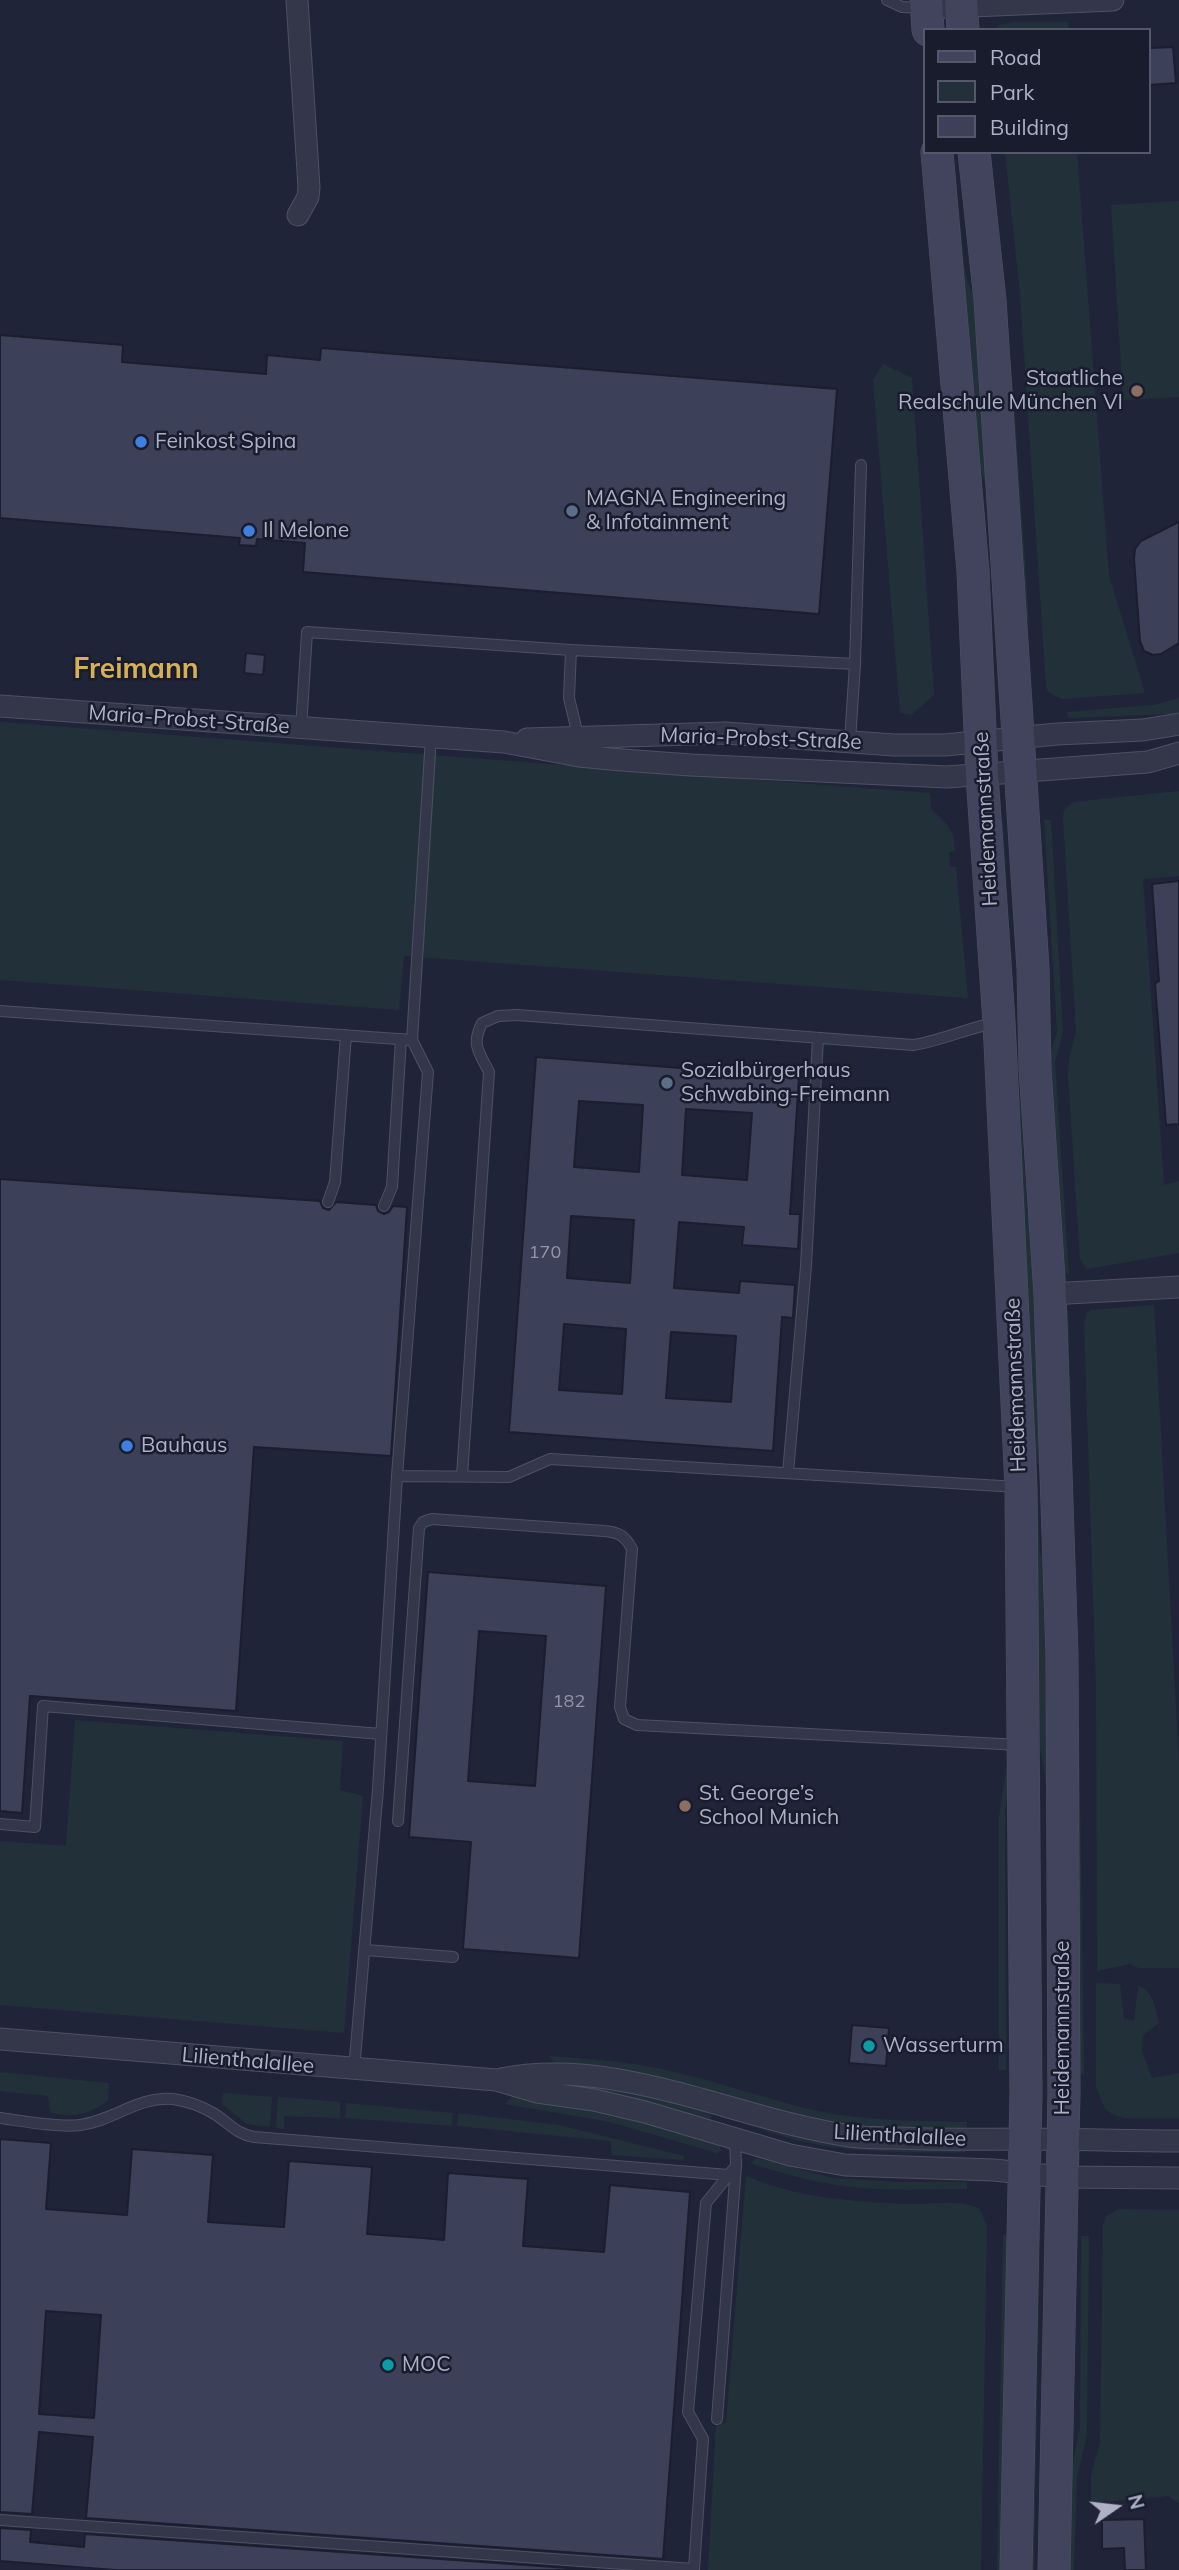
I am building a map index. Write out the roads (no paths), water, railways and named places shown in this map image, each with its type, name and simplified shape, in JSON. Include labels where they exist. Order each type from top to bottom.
[{"type":"main road","name":"Heidemannstraße","points":[[937,154],[973,571],[982,775],[999,1022],[1021,1487],[1024,2173],[1016,2570]]},
{"type":"main road","name":"Heidemannstraße","points":[[974,154],[990,300],[1033,968],[1035,1069],[1050,1294],[1062,1669],[1063,2141],[1054,2570]]},
{"type":"main road","name":"Heidemannstraße","points":[[1021,1487],[1056,1486]]},
{"type":"street","points":[[298,0],[309,187],[298,215]]},
{"type":"street","points":[[927,13],[1113,0]]},
{"type":"street","name":"Maria-Probst-Straße","points":[[0,706],[504,742],[579,756],[691,765],[924,776],[982,775],[1148,762],[1179,753]]},
{"type":"street","name":"Maria-Probst-Straße","points":[[504,742],[578,736],[725,733],[894,744],[982,743],[1057,734],[1143,730],[1179,724]]},
{"type":"street","points":[[1050,1294],[1179,1287]]},
{"type":"street","name":"Lilienthalallee","points":[[0,2039],[496,2080],[537,2092],[594,2100],[645,2112],[790,2155],[845,2165],[1024,2173],[1061,2178],[1179,2178]]},
{"type":"street","name":"Lilienthalallee","points":[[496,2080],[541,2073],[596,2077],[643,2085],[797,2127],[853,2137],[966,2141],[1179,2141]]},
{"type":"street","points":[[735,2137],[740,2111]]},
{"type":"lane","points":[[887,0],[927,13]]},
{"type":"lane","points":[[850,741],[861,465]]},
{"type":"lane","points":[[302,729],[307,632],[570,650],[855,664]]},
{"type":"lane","points":[[570,650],[569,698],[578,736]]},
{"type":"lane","points":[[384,1206],[391,1187],[407,1039],[431,737]]},
{"type":"lane","points":[[0,1011],[407,1039]]},
{"type":"lane","points":[[462,1476],[489,1072],[476,1045],[482,1023],[498,1016],[517,1015],[914,1045],[972,1027],[999,1022]]},
{"type":"lane","points":[[327,1202],[335,1182],[346,1035]]},
{"type":"lane","points":[[788,1472],[806,1266],[818,1038]]},
{"type":"lane","points":[[354,2070],[378,1789],[397,1476],[428,1072],[407,1039]]},
{"type":"lane","points":[[397,1476],[509,1477],[550,1459],[1021,1487]]},
{"type":"lane","points":[[398,1821],[419,1528],[423,1522],[432,1518],[618,1532],[626,1538],[632,1549],[620,1707],[624,1719],[637,1725],[1023,1745]]},
{"type":"lane","points":[[394,1526],[419,1528]]},
{"type":"lane","points":[[0,1824],[35,1827],[43,1706],[381,1734]]},
{"type":"lane","points":[[372,1720],[381,1734]]},
{"type":"lane","points":[[378,1789],[400,1791]]},
{"type":"lane","points":[[366,1950],[453,1957]]},
{"type":"lane","points":[[0,2118],[78,2126],[99,2121],[131,2105],[170,2099],[191,2102],[214,2114],[235,2131],[254,2137],[732,2170]]},
{"type":"lane","points":[[717,2419],[735,2137]]},
{"type":"lane","points":[[0,2520],[694,2569],[703,2439],[688,2412],[706,2203],[732,2170]]},
{"type":"place","name":"Staatliche Realschule München VI","points":[[1137,391]]},
{"type":"place","name":"Feinkost Spina","points":[[141,442]]},
{"type":"place","name":"MAGNA Engineering & Infotainment","points":[[572,511]]},
{"type":"place","name":"Il Melone","points":[[249,531]]},
{"type":"place","name":"Sozialbürgerhaus Schwabing-Freimann","points":[[667,1083]]},
{"type":"place","name":"Bauhaus","points":[[127,1446]]},
{"type":"place","name":"St. George’s School Munich","points":[[685,1806]]},
{"type":"place","name":"Wasserturm","points":[[869,2046]]},
{"type":"place","name":"MOC","points":[[388,2365]]},
{"type":"district","name":"Freimann","points":[[136,670]]}]
